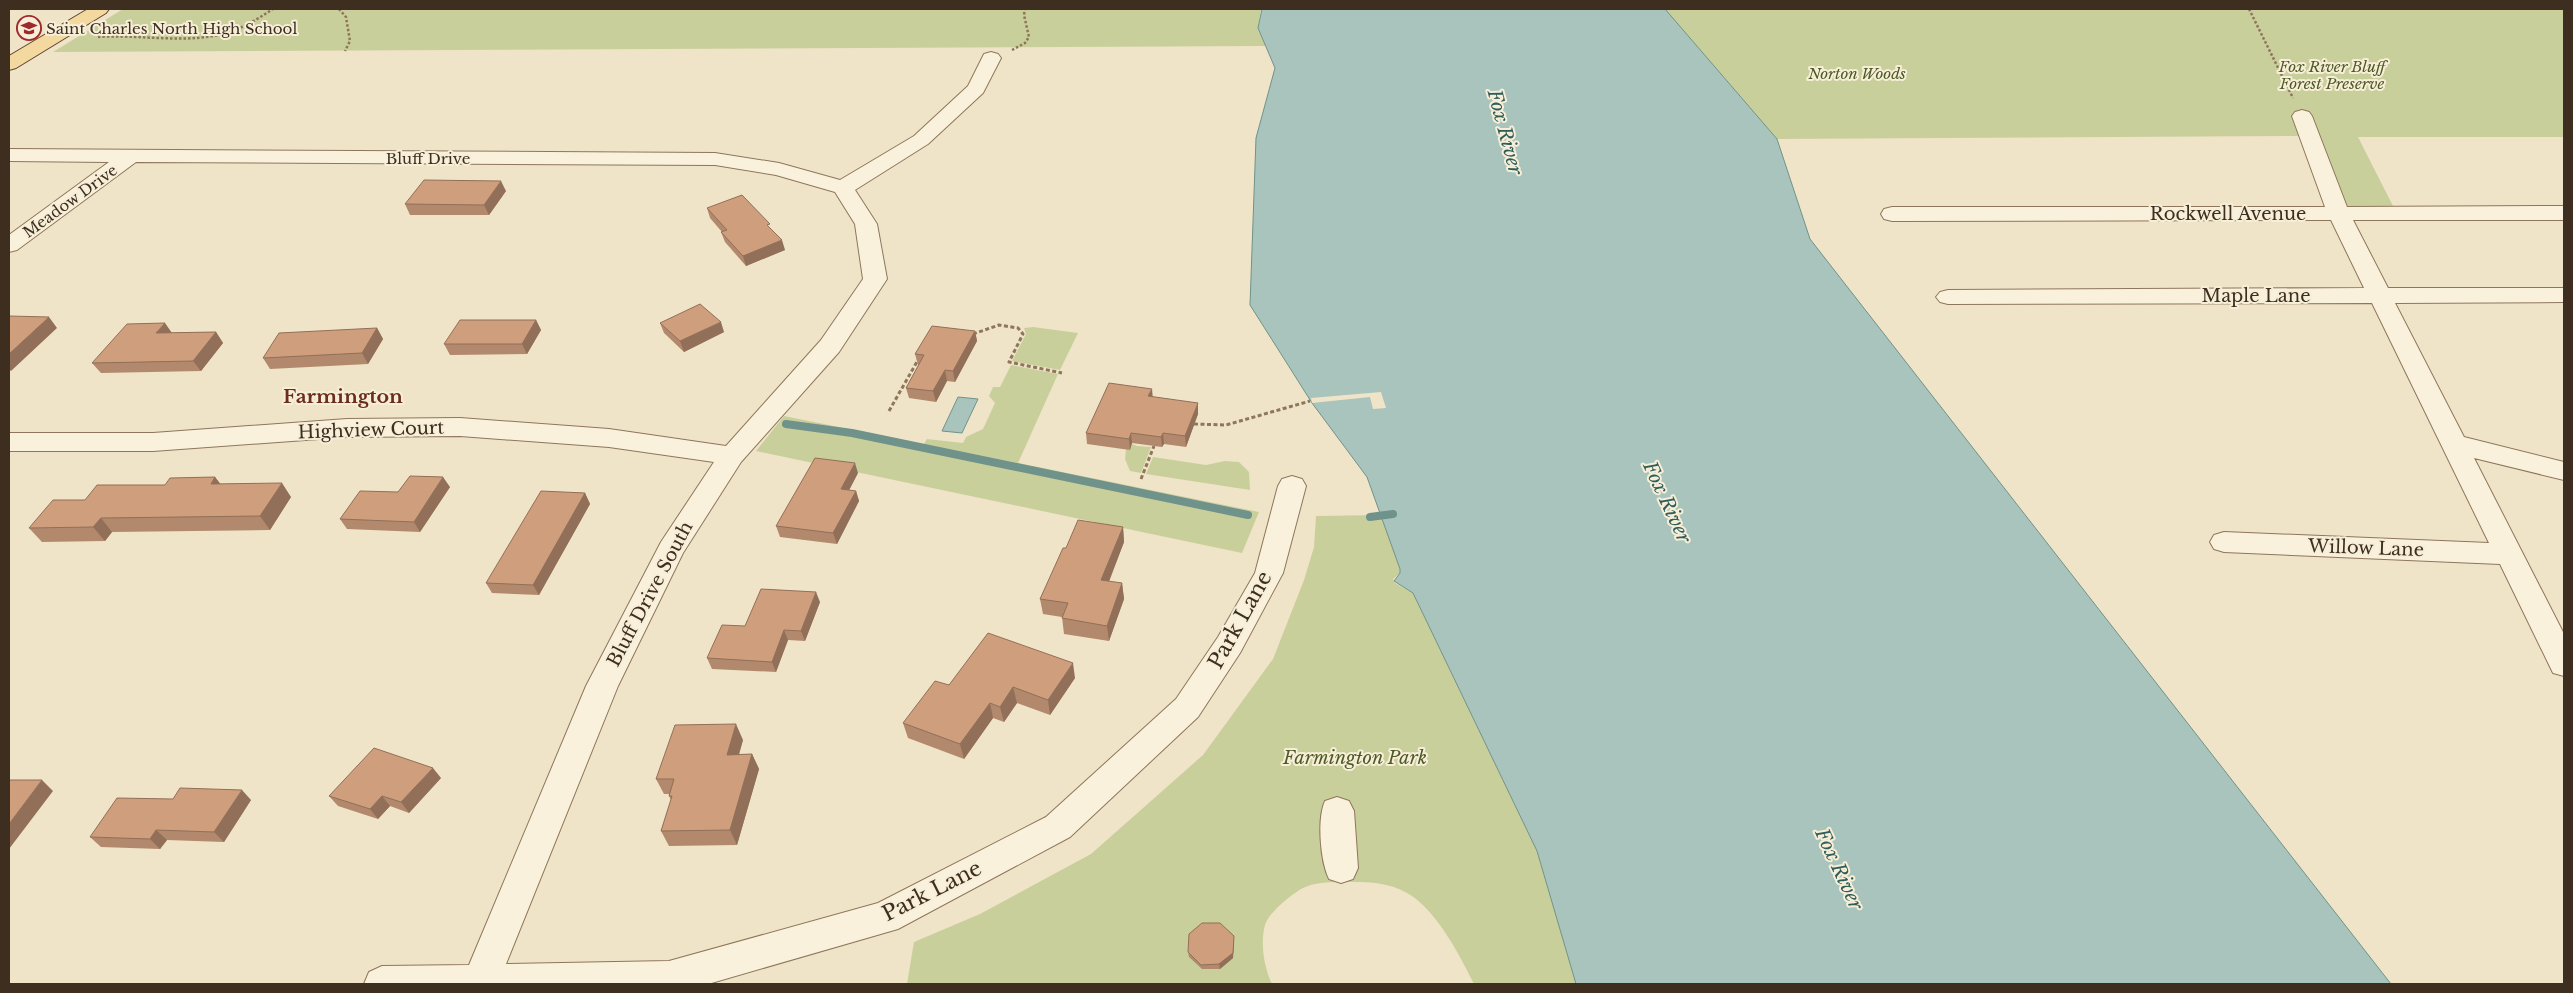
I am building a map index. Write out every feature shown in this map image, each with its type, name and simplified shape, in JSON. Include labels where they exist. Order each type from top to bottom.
[{"type":"main road","points":[[9,64],[100,9]]},
{"type":"street","points":[[843,188],[921,140],[976,90],[991,58]]},
{"type":"street","points":[[2302,116],[2339,214],[2456,444],[2508,554],[2564,664]]},
{"type":"street","name":"Bluff Drive","points":[[9,155],[715,160],[779,169],[843,188]]},
{"type":"street","name":"Meadow Drive","points":[[9,245],[131,156]]},
{"type":"street","name":"Bluff Drive South","points":[[479,984],[602,686],[671,548],[732,456],[830,346],[875,279],[866,224],[843,188]]},
{"type":"street","name":"Rockwell Avenue","points":[[1892,214],[2564,213]]},
{"type":"street","name":"Maple Lane","points":[[1948,297],[2564,295]]},
{"type":"street","name":"Highview Court","points":[[9,442],[153,442],[347,428],[460,427],[608,438],[732,456]]},
{"type":"street","points":[[2456,444],[2564,471]]},
{"type":"street","name":"Park Lane","points":[[382,984],[479,984],[669,978],[885,917],[1058,827],[1187,708],[1229,645],[1269,573],[1292,486]]},
{"type":"street","name":"Willow Lane","points":[[2224,542],[2508,554]]},
{"type":"street","points":[[1337,811],[1341,868]]},
{"type":"path","points":[[94,38],[206,38],[237,30],[263,17],[273,9]]},
{"type":"path","points":[[339,9],[346,15],[346,28],[350,36],[349,45],[345,51]]},
{"type":"path","points":[[991,58],[993,53],[1016,49],[1025,44],[1029,37],[1024,15],[1025,9]]},
{"type":"path","points":[[2249,9],[2302,116]]},
{"type":"path","points":[[971,335],[999,325],[1018,328],[1023,334],[1008,362],[1062,373]]},
{"type":"path","points":[[889,411],[921,355]]},
{"type":"path","points":[[913,369],[920,370]]},
{"type":"path","points":[[1194,424],[1226,425],[1310,402]]},
{"type":"path","points":[[1141,479],[1154,446]]},
{"type":"green space","points":[[123,9],[1261,9],[1258,28],[1266,46],[53,52]]},
{"type":"green space","name":"Fox River Bluff Forest Preserve","points":[[1665,9],[2564,9],[2564,137],[2358,137],[2393,206],[2329,206],[2304,136],[1777,139]]},
{"type":"green space","points":[[1033,327],[1078,333],[1060,370],[1012,361],[1026,334],[1024,328]]},
{"type":"green space","points":[[1011,365],[1058,374],[1018,463],[1259,512],[1242,553],[756,451],[784,416],[924,444],[927,439],[963,443],[966,437],[983,429],[995,403],[989,396],[993,387],[1000,387]]},
{"type":"green space","points":[[1132,444],[1151,447],[1141,473],[1130,471],[1125,459],[1126,449],[1130,450]]},
{"type":"green space","points":[[1153,457],[1206,465],[1225,461],[1239,462],[1249,472],[1250,490],[1146,474]]},
{"type":"green space","name":"Farmington Park","points":[[1381,515],[1400,569],[1400,573],[1393,579],[1395,583],[1413,593],[1537,851],[1576,984],[1474,984],[1446,934],[1418,900],[1401,890],[1387,885],[1366,882],[1340,882],[1321,883],[1303,888],[1281,904],[1267,920],[1263,947],[1265,963],[1272,984],[907,984],[914,942],[980,914],[1091,854],[1203,755],[1273,659],[1304,580],[1314,547],[1316,516]]},
{"type":"water","name":"Fox River","points":[[1262,9],[1665,9],[1777,139],[1810,239],[2391,984],[1576,984],[1537,851],[1413,593],[1394,581],[1400,573],[1400,569],[1367,477],[1312,403],[1250,305],[1256,138],[1275,68],[1258,28]]},
{"type":"water","points":[[958,397],[978,399],[962,433],[942,431]]},
{"type":"pier","points":[[1381,392],[1386,408],[1373,409],[1370,397],[1312,403],[1311,398]]},
{"type":"building","points":[[424,180],[501,181],[484,205],[405,204]]},
{"type":"building","points":[[742,195],[770,224],[767,225],[782,240],[743,256],[721,232],[727,230],[707,208]]},
{"type":"building","points":[[700,304],[721,322],[680,341],[660,323]]},
{"type":"building","points":[[9,316],[49,317],[9,354]]},
{"type":"building","points":[[460,320],[536,320],[522,344],[444,344]]},
{"type":"building","points":[[165,323],[156,333],[216,332],[193,361],[92,363],[127,324]]},
{"type":"building","points":[[932,326],[975,331],[953,371],[945,370],[933,391],[906,388],[924,355],[915,354]]},
{"type":"building","points":[[377,328],[362,353],[263,358],[279,333]]},
{"type":"building","points":[[1109,383],[1152,389],[1148,396],[1198,403],[1185,436],[1163,433],[1161,437],[1131,433],[1129,439],[1086,433]]},
{"type":"building","points":[[815,458],[855,463],[841,489],[856,491],[833,533],[776,526]]},
{"type":"building","points":[[410,476],[443,477],[414,522],[340,519],[360,491],[398,492]]},
{"type":"building","points":[[215,477],[211,484],[282,483],[260,516],[101,518],[93,527],[29,528],[53,500],[85,500],[97,485],[165,485],[170,478]]},
{"type":"building","points":[[541,491],[585,493],[533,585],[486,583]]},
{"type":"building","points":[[1078,520],[1123,527],[1101,580],[1122,583],[1107,626],[1062,618],[1068,603],[1040,599]]},
{"type":"building","points":[[761,589],[816,592],[801,631],[784,630],[772,662],[707,658],[722,625],[745,626]]},
{"type":"building","points":[[988,633],[1073,663],[1048,700],[1013,687],[1000,707],[990,703],[960,744],[903,723],[935,681],[949,685]]},
{"type":"building","points":[[736,724],[727,755],[752,754],[730,830],[661,831],[672,796],[669,796],[674,779],[656,779],[675,725]]},
{"type":"building","points":[[374,748],[433,768],[401,802],[382,796],[370,809],[329,796]]},
{"type":"building","points":[[9,780],[42,780],[9,824]]},
{"type":"building","points":[[180,788],[242,790],[214,832],[156,830],[150,839],[90,837],[117,798],[173,799]]},
{"type":"building","points":[[1202,923],[1220,923],[1234,936],[1233,953],[1219,964],[1201,965],[1188,952],[1189,934]]},
{"type":"waterway","points":[[786,424],[852,433],[1248,515]]},
{"type":"waterway","points":[[1370,517],[1393,514]]},
{"type":"place","name":"Saint Charles North High School","points":[[29,28]]},
{"type":"district","name":"Farmington","points":[[343,396]]},
{"type":"park label","name":"Norton Woods","points":[[1857,73]]}]
